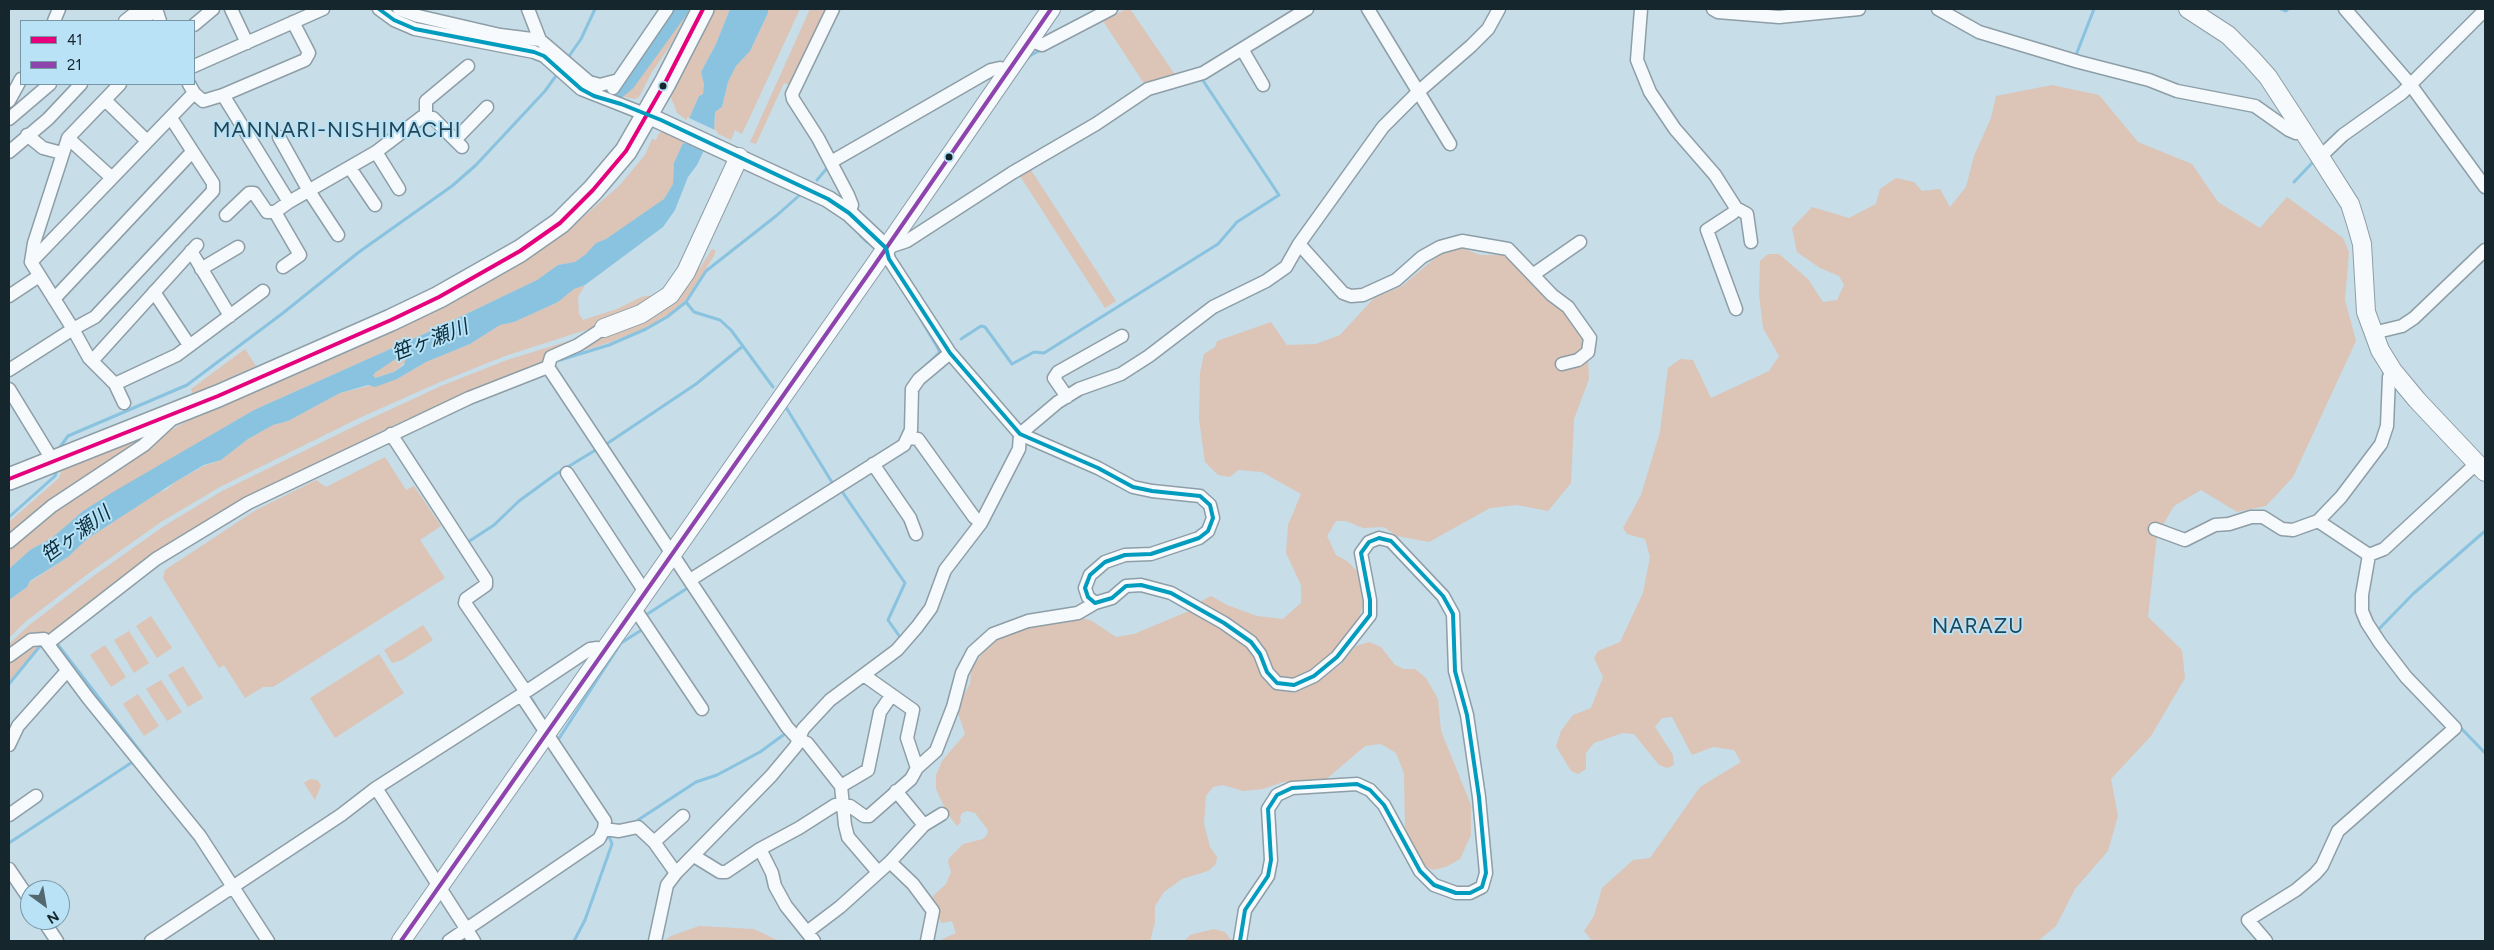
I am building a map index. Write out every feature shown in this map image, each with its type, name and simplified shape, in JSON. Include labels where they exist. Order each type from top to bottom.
[{"type":"highway","points":[[9,479],[181,411],[391,320],[438,297],[520,251],[560,223],[593,190],[626,151],[703,9]]},
{"type":"main road","points":[[401,941],[886,248],[985,85],[1007,72],[1051,9]]},
{"type":"main road","points":[[2188,9],[2228,35],[2268,77],[2320,157],[2350,204],[2356,223],[2362,244],[2366,312],[2373,333],[2393,371],[2417,400],[2481,468]]},
{"type":"main road","points":[[604,328],[641,314],[670,295],[686,272],[738,156]]},
{"type":"street","points":[[126,20],[140,9]]},
{"type":"street","points":[[142,20],[156,9]]},
{"type":"street","points":[[195,24],[213,9]]},
{"type":"street","points":[[231,9],[247,43]]},
{"type":"street","points":[[195,66],[247,43],[295,17],[322,9]]},
{"type":"street","points":[[379,9],[394,20],[415,29],[534,52],[557,62]]},
{"type":"street","points":[[399,9],[418,16],[500,35],[540,40]]},
{"type":"street","points":[[528,9],[540,40],[557,62],[569,72],[613,91],[647,115],[671,124],[800,184],[848,213],[886,248],[889,259],[950,353],[1020,434],[1098,468],[1133,487],[1152,492],[1200,496],[1210,505],[1213,518],[1208,530],[1199,538],[1151,554],[1125,555],[1105,562],[1090,575],[1085,588],[1088,598],[1095,603]]},
{"type":"street","points":[[569,72],[581,89],[594,96],[613,91],[667,9]]},
{"type":"street","points":[[833,9],[792,94],[793,99],[832,164],[852,205],[848,213]]},
{"type":"street","points":[[1029,40],[1042,45],[1111,9]]},
{"type":"street","points":[[886,248],[906,241],[1148,89],[1199,74],[1307,9]]},
{"type":"street","points":[[1368,9],[1450,144]]},
{"type":"street","points":[[655,941],[668,885],[676,873],[771,776],[796,746],[803,729],[830,700],[865,676],[897,650],[918,627],[931,608],[946,570],[981,522],[1019,449],[1020,434],[1078,389],[1121,374],[1149,356],[1213,307],[1266,281],[1286,267],[1300,244],[1383,127],[1418,92],[1488,29],[1499,9]]},
{"type":"street","points":[[1641,9],[1637,60],[1650,92],[1675,129],[1715,175],[1736,208],[1747,214],[1751,242]]},
{"type":"street","points":[[1713,9],[1718,12],[1779,18],[1859,9]]},
{"type":"street","points":[[1938,9],[1980,32],[2078,62],[2148,80],[2177,91],[2255,106],[2289,130],[2296,133],[2302,131]]},
{"type":"street","points":[[2345,9],[2485,187]]},
{"type":"street","points":[[2320,157],[2343,135],[2408,87],[2485,10]]},
{"type":"street","points":[[31,262],[170,118],[191,89],[203,102],[305,60],[309,53],[295,17]]},
{"type":"street","points":[[1242,49],[1263,85]]},
{"type":"street","points":[[426,118],[426,101],[468,66]]},
{"type":"street","points":[[832,164],[991,70],[1000,68],[1007,72]]},
{"type":"street","points":[[9,100],[20,81]]},
{"type":"street","points":[[9,119],[49,85]]},
{"type":"street","points":[[9,152],[48,119],[80,85]]},
{"type":"street","points":[[119,85],[68,138],[34,244],[31,262],[92,361],[115,384],[124,403]]},
{"type":"street","points":[[223,95],[289,202]]},
{"type":"street","points":[[105,100],[147,141]]},
{"type":"street","points":[[226,216],[248,193],[254,193],[267,212],[275,212],[376,152],[422,117],[433,118],[458,144],[487,107]]},
{"type":"street","points":[[9,370],[72,329],[95,317],[213,192],[213,182],[170,118]]},
{"type":"street","points":[[27,135],[43,148],[62,153]]},
{"type":"street","points":[[279,137],[309,192],[338,234]]},
{"type":"street","points":[[68,138],[112,178]]},
{"type":"street","points":[[54,299],[192,152]]},
{"type":"street","points":[[376,152],[399,189]]},
{"type":"street","points":[[350,168],[375,206]]},
{"type":"street","points":[[1736,208],[1733,213],[1707,230],[1736,309]]},
{"type":"street","points":[[275,212],[300,255],[283,267]]},
{"type":"street","points":[[1300,244],[1343,293],[1351,296],[1363,295],[1396,280],[1422,257],[1440,247],[1462,242],[1508,249],[1534,274],[1552,295],[1568,307],[1590,338],[1588,352],[1578,360],[1562,364]]},
{"type":"street","points":[[1534,274],[1580,242]]},
{"type":"street","points":[[201,268],[238,247]]},
{"type":"street","points":[[92,361],[194,248],[201,268],[230,316]]},
{"type":"street","points":[[2373,333],[2402,326],[2414,318],[2485,250]]},
{"type":"street","points":[[9,296],[39,276]]},
{"type":"street","points":[[115,384],[177,354],[263,291]]},
{"type":"street","points":[[154,292],[189,346]]},
{"type":"street","points":[[52,641],[156,559],[248,503],[391,434],[549,363],[604,328]]},
{"type":"street","points":[[1067,396],[1054,378],[1058,372],[1122,336]]},
{"type":"street","points":[[950,353],[919,379],[912,389],[911,430],[913,438],[974,518],[981,522]]},
{"type":"street","points":[[549,363],[601,446],[787,728],[798,739],[807,743],[841,786],[848,837],[878,872]]},
{"type":"street","points":[[2155,529],[2177,539],[2186,540],[2215,525],[2229,524],[2251,517],[2263,517],[2282,529],[2293,530],[2318,521],[2341,497],[2381,444],[2387,426],[2389,377],[2393,371]]},
{"type":"street","points":[[9,389],[53,461]]},
{"type":"street","points":[[9,542],[52,506],[144,445],[181,411]]},
{"type":"street","points":[[391,434],[486,580],[486,586],[466,599],[465,603],[605,821],[604,830],[599,840],[470,935],[449,941]]},
{"type":"street","points":[[692,583],[875,467],[913,438]]},
{"type":"street","points":[[875,467],[910,518],[916,534]]},
{"type":"street","points":[[2370,555],[2384,549],[2481,468]]},
{"type":"street","points":[[567,473],[641,586],[648,590]]},
{"type":"street","points":[[2318,521],[2370,555]]},
{"type":"street","points":[[694,856],[720,872],[726,872],[760,849],[835,806],[842,804],[850,806],[864,816],[869,816],[911,779],[917,768],[936,751],[953,708],[962,673],[973,652],[993,634],[1028,620],[1078,613],[1095,603],[1112,598],[1126,586],[1141,585],[1171,593],[1224,623],[1251,642],[1260,654],[1267,672],[1277,683],[1294,685],[1314,676],[1337,657],[1370,616],[1370,600],[1362,553],[1369,542],[1379,538],[1391,540],[1443,596],[1453,614],[1455,671],[1467,716],[1479,797],[1486,873],[1482,887],[1470,893],[1456,893],[1434,885],[1420,871],[1384,805],[1370,790],[1357,784],[1292,788],[1277,796],[1268,809],[1271,860],[1268,876],[1245,910],[1240,941]]},
{"type":"street","points":[[2266,941],[2248,920],[2296,890],[2315,874],[2322,866],[2338,832],[2454,728],[2406,677],[2380,644],[2367,623],[2362,611],[2362,595],[2370,555]]},
{"type":"street","points":[[634,609],[702,710]]},
{"type":"street","points":[[9,656],[31,640],[44,638],[52,641],[67,670],[200,836],[235,887],[268,941]]},
{"type":"street","points":[[152,941],[523,696],[590,649],[596,648],[603,654]]},
{"type":"street","points":[[9,745],[18,726],[67,670]]},
{"type":"street","points":[[865,676],[913,710],[907,738],[917,768]]},
{"type":"street","points":[[841,786],[868,770],[880,712],[891,696]]},
{"type":"street","points":[[378,790],[470,935]]},
{"type":"street","points":[[896,792],[924,825]]},
{"type":"street","points":[[9,815],[36,796]]},
{"type":"street","points":[[760,849],[782,900],[810,937],[890,862],[924,825],[942,814]]},
{"type":"street","points":[[654,842],[684,816]]},
{"type":"street","points":[[604,830],[619,832],[638,827],[654,842],[676,873]]},
{"type":"street","points":[[890,862],[913,884],[933,911],[927,941]]},
{"type":"street","points":[[9,869],[20,885]]},
{"type":"street","points":[[50,930],[57,941]]},
{"type":"shaded area","points":[[669,9],[689,9],[672,43],[652,72],[639,97],[635,99],[615,95],[616,86]]},
{"type":"shaded area","points":[[710,9],[730,9],[716,44],[701,72],[704,84],[703,94],[699,96],[688,121],[677,113],[670,95]]},
{"type":"shaded area","points":[[768,9],[800,9],[742,134],[735,130],[731,140],[714,132],[715,112],[722,107],[728,82],[736,66],[750,51],[768,13]]},
{"type":"shaded area","points":[[810,9],[826,9],[790,85],[784,83],[756,144],[750,142]]},
{"type":"shaded area","points":[[1126,9],[1130,9],[1176,76],[1145,85],[1103,21]]},
{"type":"shaded area","points":[[2052,85],[2099,95],[2138,142],[2192,164],[2218,202],[2260,228],[2287,197],[2343,238],[2349,252],[2345,300],[2356,341],[2293,477],[2266,506],[2237,512],[2201,490],[2174,506],[2157,535],[2148,617],[2182,650],[2185,678],[2151,736],[2111,779],[2118,816],[2108,851],[2075,889],[2056,926],[2038,941],[1590,941],[1591,939],[1584,931],[1594,916],[1602,888],[1633,860],[1650,858],[1700,787],[1741,762],[1734,750],[1713,747],[1692,755],[1672,717],[1662,718],[1655,727],[1673,755],[1674,765],[1667,768],[1659,765],[1634,734],[1623,733],[1594,743],[1586,753],[1586,769],[1578,774],[1571,771],[1556,746],[1561,731],[1573,715],[1591,708],[1603,677],[1594,658],[1598,651],[1620,642],[1643,593],[1650,557],[1645,539],[1627,534],[1623,528],[1641,495],[1660,432],[1668,368],[1680,359],[1693,360],[1711,398],[1769,371],[1779,356],[1763,328],[1759,294],[1760,261],[1768,254],[1779,254],[1808,279],[1823,302],[1837,300],[1844,285],[1839,276],[1820,268],[1797,252],[1792,228],[1812,207],[1849,218],[1876,204],[1880,189],[1896,178],[1914,182],[1922,191],[1940,189],[1950,207],[1966,187],[1974,156],[1991,118],[1996,96]]},
{"type":"shaded area","points":[[663,132],[681,137],[683,143],[674,163],[673,184],[664,199],[606,239],[596,243],[575,262],[558,265],[537,280],[435,329],[254,410],[83,511],[52,538],[30,550],[9,569],[9,550],[55,511],[173,429],[203,411],[567,231],[619,186],[645,155],[652,139],[656,140],[659,133]]},
{"type":"shaded area","points":[[1031,170],[1116,301],[1105,308],[1020,176]]},
{"type":"shaded area","points":[[1462,248],[1480,255],[1506,255],[1566,310],[1587,340],[1589,379],[1574,419],[1571,483],[1548,511],[1517,505],[1490,508],[1429,542],[1397,536],[1384,527],[1363,528],[1346,521],[1336,521],[1327,536],[1336,555],[1347,561],[1358,572],[1364,601],[1357,625],[1318,666],[1294,681],[1279,679],[1270,671],[1264,653],[1205,609],[1201,601],[1211,596],[1227,605],[1257,616],[1283,619],[1301,603],[1301,585],[1286,553],[1288,525],[1301,494],[1262,472],[1238,470],[1230,477],[1218,475],[1205,462],[1199,419],[1200,373],[1204,354],[1215,347],[1217,341],[1271,322],[1287,345],[1316,344],[1340,335],[1374,298],[1402,286],[1441,253]]},
{"type":"shaded area","points":[[712,249],[715,250],[715,254],[685,301],[667,316],[646,328],[608,343],[560,358],[696,267],[700,268]]},
{"type":"shaded area","points":[[585,285],[578,297],[579,314],[583,320],[617,309],[641,297],[668,293],[604,324],[505,356],[440,382],[357,419],[220,487],[161,522],[89,573],[25,622],[9,638],[9,600],[27,587],[30,582],[68,557],[87,539],[159,492],[166,490],[175,482],[204,466],[221,460],[248,439],[273,425],[288,421],[340,393],[397,379],[426,362],[470,344],[500,325],[514,322],[558,302],[574,289]]},
{"type":"shaded area","points":[[591,334],[546,361],[467,392],[392,426],[245,499],[49,635],[9,653],[9,644],[28,626],[92,577],[164,526],[222,491],[441,386],[507,360]]},
{"type":"shaded area","points":[[245,349],[256,366],[193,394],[191,389]]},
{"type":"shaded area","points":[[405,355],[407,361],[394,372],[375,378],[373,375],[387,363]]},
{"type":"shaded area","points":[[156,425],[140,440],[70,485],[68,491],[9,537],[9,522],[59,478],[64,463]]},
{"type":"shaded area","points":[[385,457],[406,490],[414,486],[441,526],[420,540],[445,578],[273,687],[263,687],[245,698],[224,665],[219,668],[163,578],[165,570],[256,510],[316,480],[326,487]]},
{"type":"shaded area","points":[[1189,611],[1222,627],[1249,647],[1262,677],[1272,688],[1294,693],[1316,682],[1340,665],[1356,646],[1369,642],[1381,647],[1395,665],[1404,669],[1415,669],[1426,678],[1438,699],[1441,731],[1471,805],[1471,835],[1460,859],[1446,867],[1433,870],[1422,865],[1408,843],[1405,828],[1404,773],[1396,753],[1381,744],[1365,746],[1323,782],[1308,784],[1283,782],[1263,789],[1243,791],[1223,785],[1213,787],[1206,796],[1204,824],[1210,847],[1217,857],[1216,864],[1208,871],[1182,879],[1164,892],[1155,906],[1155,922],[1150,941],[938,941],[956,933],[952,921],[942,923],[938,918],[932,900],[933,896],[946,884],[951,872],[948,862],[949,858],[963,844],[983,839],[987,835],[988,830],[975,813],[967,811],[962,813],[960,817],[961,822],[957,826],[947,813],[936,789],[936,775],[942,761],[965,734],[957,710],[958,704],[970,684],[971,670],[986,648],[998,638],[1032,625],[1080,617],[1092,621],[1116,637],[1134,634]]},
{"type":"shaded area","points":[[151,616],[172,648],[157,658],[136,626]]},
{"type":"shaded area","points":[[423,625],[433,640],[402,660],[392,663],[384,650]]},
{"type":"shaded area","points":[[129,631],[149,663],[134,673],[114,640]]},
{"type":"shaded area","points":[[33,643],[39,645],[9,682],[9,660]]},
{"type":"shaded area","points":[[105,645],[126,677],[111,687],[90,655]]},
{"type":"shaded area","points":[[379,654],[404,693],[335,738],[310,698]]},
{"type":"shaded area","points":[[183,666],[203,698],[188,707],[168,675]]},
{"type":"shaded area","points":[[161,680],[182,712],[167,721],[146,689]]},
{"type":"shaded area","points":[[138,694],[159,726],[144,736],[123,704]]},
{"type":"shaded area","points":[[310,779],[317,780],[321,785],[315,800],[304,783]]},
{"type":"shaded area","points":[[699,926],[754,929],[779,941],[664,941],[671,936]]},
{"type":"shaded area","points":[[1214,929],[1225,932],[1232,941],[1184,941],[1190,935]]},
{"type":"water","points":[[730,9],[768,9],[768,13],[750,51],[736,66],[728,82],[722,107],[715,112],[714,132],[688,121],[699,96],[703,94],[704,84],[701,72],[716,44]]},
{"type":"water","name":"笹ヶ瀬川","points":[[683,143],[705,148],[697,165],[688,177],[675,210],[663,227],[585,285],[574,289],[558,302],[514,322],[500,325],[470,344],[426,362],[397,379],[375,387],[368,385],[340,393],[288,421],[273,425],[248,439],[221,460],[204,465],[175,482],[87,539],[68,557],[30,581],[27,587],[9,600],[9,569],[30,550],[52,538],[83,511],[254,410],[435,329],[537,280],[558,265],[575,262],[596,243],[606,239],[664,199],[673,184],[674,163]],"holes":[[[400,356],[406,357],[404,365],[394,372],[375,378],[373,375]]]},
{"type":"pier","points":[[687,117],[717,131],[717,133],[713,135],[687,123]]},
{"type":"waterway","points":[[390,9],[415,22],[448,28]]},
{"type":"waterway","points":[[567,59],[581,39],[595,9]]},
{"type":"waterway","points":[[581,82],[597,90],[615,91],[626,82],[679,9]]},
{"type":"waterway","points":[[2076,55],[2094,9]]},
{"type":"waterway","points":[[2281,9],[2286,11],[2288,9]]},
{"type":"waterway","points":[[1031,55],[1043,49]]},
{"type":"waterway","points":[[1025,61],[1031,55]]},
{"type":"waterway","points":[[60,447],[68,436],[187,385],[283,313],[359,252],[452,186],[476,165],[545,91],[558,73]]},
{"type":"waterway","points":[[961,339],[981,326],[985,327],[1012,364],[1034,352],[1044,353],[1218,244],[1237,222],[1279,195],[1200,76]]},
{"type":"waterway","points":[[2294,182],[2313,162]]},
{"type":"waterway","points":[[817,180],[828,167]]},
{"type":"waterway","points":[[560,360],[609,345],[646,329],[667,317],[686,302],[706,271],[802,193]]},
{"type":"waterway","points":[[860,235],[867,242]]},
{"type":"waterway","points":[[686,302],[694,312],[720,320],[731,330],[773,387]]},
{"type":"waterway","points":[[920,318],[939,350],[939,353],[922,369]]},
{"type":"waterway","points":[[605,445],[696,384],[743,346]]},
{"type":"waterway","points":[[784,404],[833,484]]},
{"type":"waterway","points":[[468,542],[494,525],[519,501],[556,474],[599,448]]},
{"type":"waterway","points":[[9,517],[55,476],[57,469]]},
{"type":"waterway","points":[[841,490],[905,583],[888,620],[902,640]]},
{"type":"waterway","points":[[2377,631],[2413,594],[2485,531]]},
{"type":"waterway","points":[[646,615],[689,587]]},
{"type":"waterway","points":[[558,740],[621,643],[640,631]]},
{"type":"waterway","points":[[55,641],[160,777]]},
{"type":"waterway","points":[[9,684],[40,646]]},
{"type":"waterway","points":[[531,694],[529,695],[536,706]]},
{"type":"waterway","points":[[2460,727],[2485,753]]},
{"type":"waterway","points":[[638,820],[696,782],[717,775],[760,752],[786,733]]},
{"type":"waterway","points":[[9,843],[134,761]]},
{"type":"waterway","points":[[574,941],[585,920],[612,844],[609,836],[604,841]]},
{"type":"waterway","points":[[460,941],[468,936]]},
{"type":"transit line","points":[[379,9],[394,20],[415,29],[534,52],[544,56],[581,89],[594,96],[621,104],[661,120],[828,199],[849,213],[886,248],[889,259],[950,353],[1020,434],[1098,468],[1133,487],[1200,496],[1210,505],[1213,518],[1208,531],[1199,538],[1151,554],[1125,555],[1105,562],[1090,575],[1085,588],[1088,597],[1095,603],[1112,598],[1126,586],[1141,585],[1171,593],[1224,623],[1251,642],[1260,654],[1267,672],[1277,683],[1294,685],[1314,676],[1337,657],[1370,615],[1370,600],[1361,553],[1369,542],[1379,538],[1391,541],[1443,596],[1453,614],[1455,671],[1467,715],[1479,797],[1486,873],[1482,887],[1470,893],[1456,893],[1434,885],[1420,871],[1384,805],[1370,790],[1357,784],[1292,788],[1277,795],[1268,809],[1271,860],[1268,876],[1245,910],[1240,941]]},
{"type":"transit line","name":"41","points":[[9,479],[218,396],[391,320],[439,297],[520,251],[560,223],[593,190],[626,151],[665,83],[703,9]]},
{"type":"transit line","name":"21","points":[[401,941],[876,263],[1051,9]]},
{"type":"district","name":"MANNARI-NISHIMACHI","points":[[337,131]]},
{"type":"district","name":"NARAZU","points":[[1978,627]]}]
